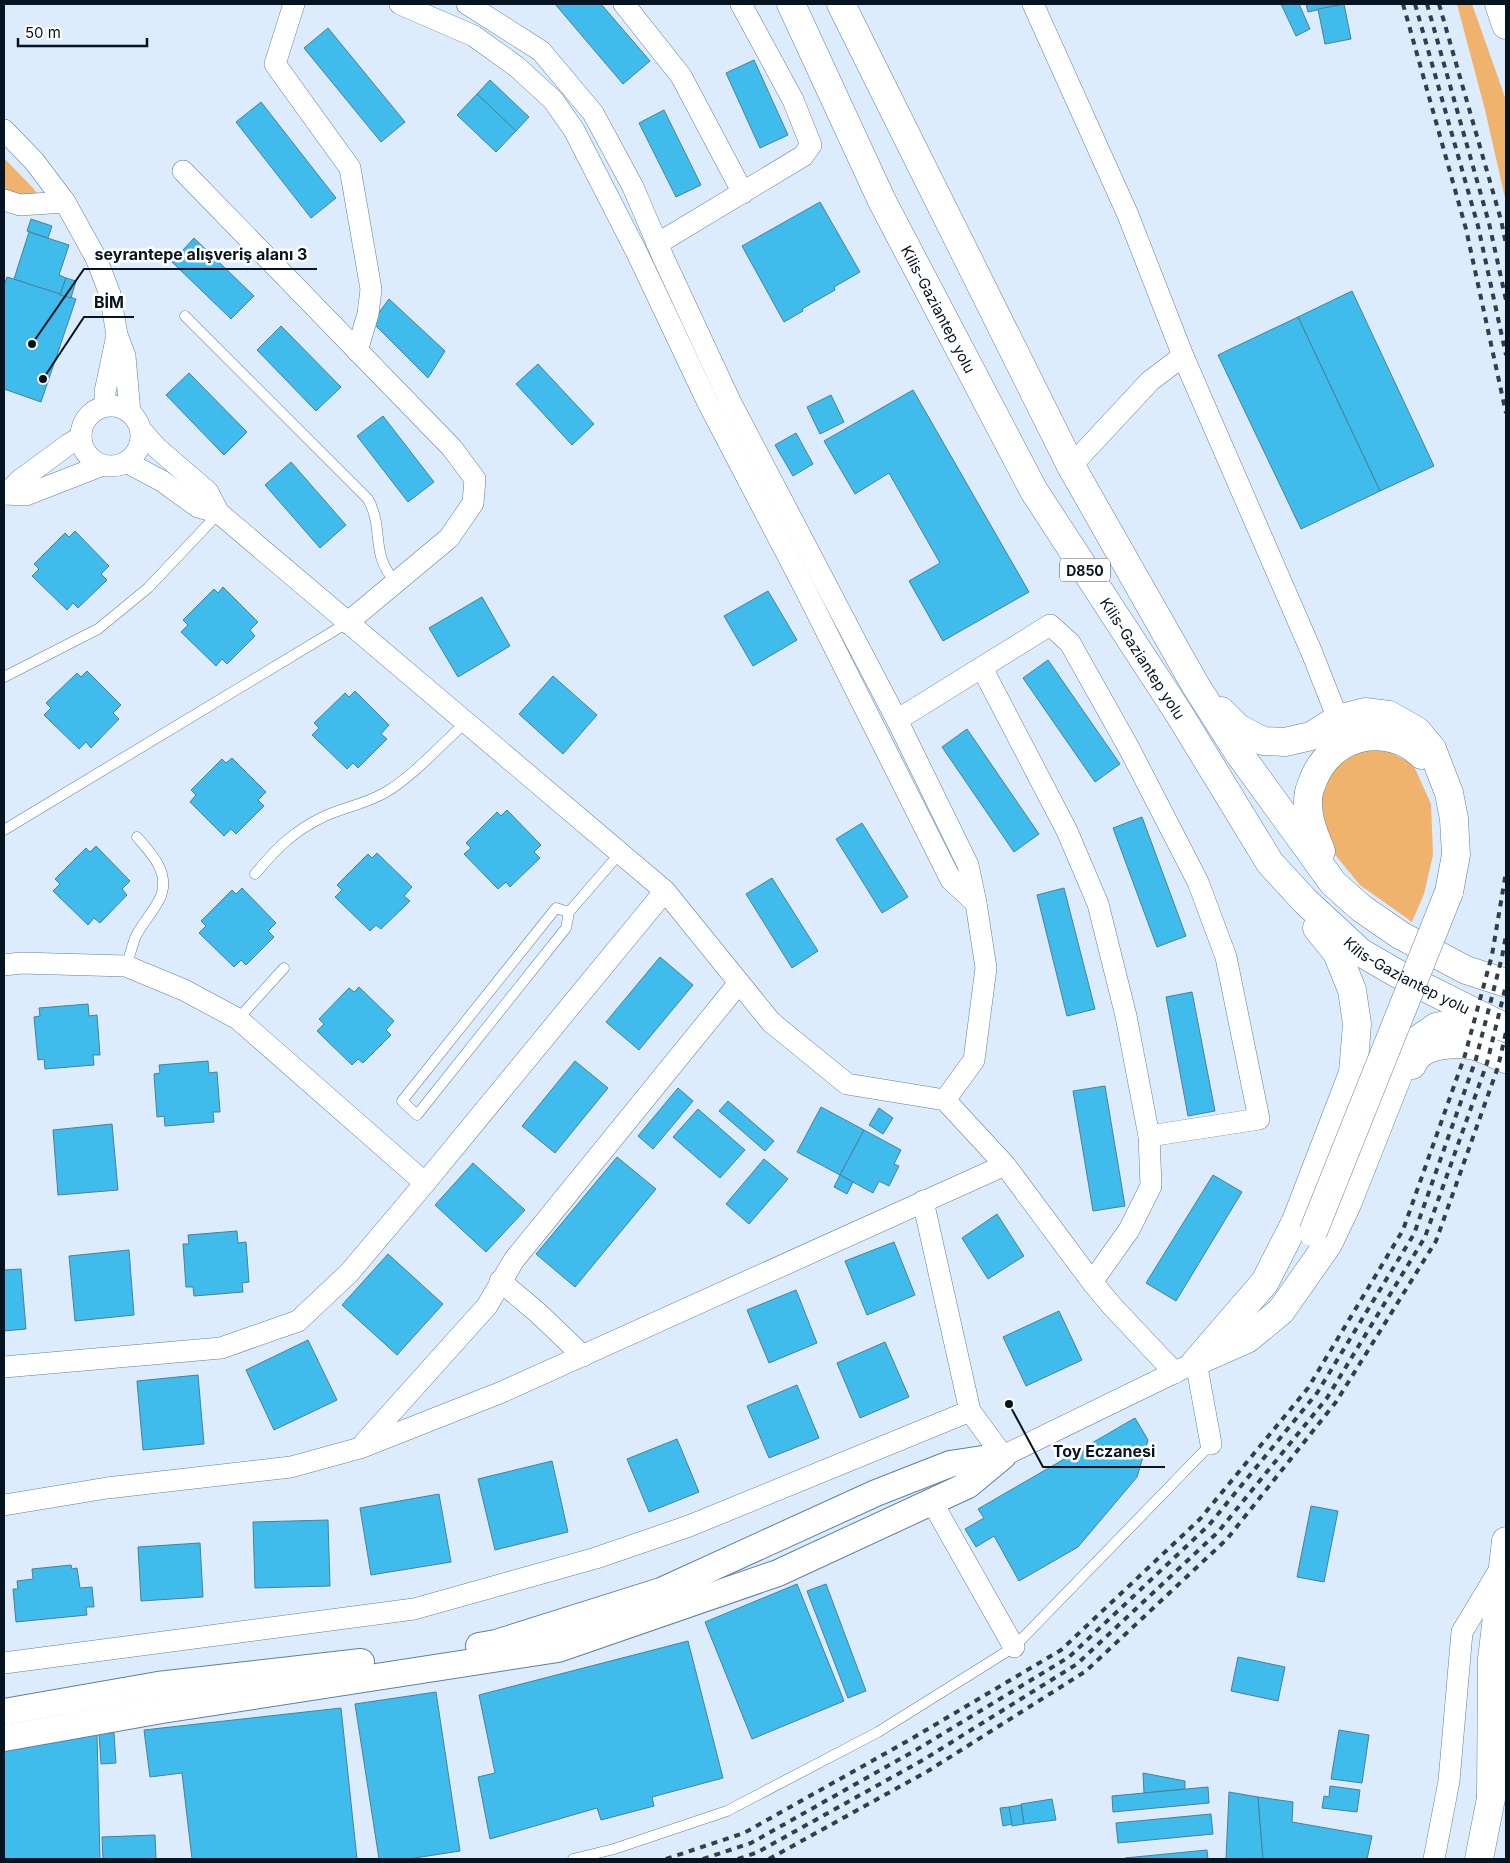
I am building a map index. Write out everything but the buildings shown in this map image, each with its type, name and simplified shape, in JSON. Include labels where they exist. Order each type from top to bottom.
[{"type":"highway","name":"Kilis-Gaziantep yolu","points":[[791,4],[882,201],[1034,491],[1178,712],[1270,863],[1305,902],[1360,952],[1398,974],[1506,1028]]},
{"type":"highway","name":"Kilis-Gaziantep yolu","points":[[841,4],[1071,466],[1196,686],[1238,752],[1333,883],[1361,908],[1400,935],[1466,970],[1506,983]]},
{"type":"highway","points":[[1499,4],[1506,25]]},
{"type":"highway","points":[[1185,1367],[1240,1326],[1273,1293],[1313,1232],[1448,892],[1456,854],[1454,819],[1449,793],[1432,749],[1417,731],[1389,715],[1365,712],[1338,719],[1311,736],[1286,742],[1263,741],[1238,728],[1196,686]]},
{"type":"highway","points":[[1333,883],[1309,819],[1309,791],[1318,770],[1331,751],[1354,739],[1376,736],[1398,739],[1417,751],[1442,775]]},
{"type":"highway","points":[[1185,1367],[1265,1282],[1296,1221],[1353,1074],[1356,1024],[1352,990],[1337,953],[1303,910],[1270,863]]},
{"type":"highway","points":[[1185,1367],[1246,1339],[1281,1311],[1328,1244],[1347,1204],[1410,1045],[1436,1026],[1460,1022],[1506,1028]]},
{"type":"highway","points":[[1369,1148],[1402,1090],[1415,1057],[1433,1046],[1471,1045],[1506,1059]]},
{"type":"highway","points":[[1491,1795],[1492,1660],[1504,1554]]},
{"type":"highway","points":[[1479,1859],[1506,1718]]},
{"type":"street","points":[[294,4],[275,64],[350,168],[371,288],[368,314],[357,351]]},
{"type":"street","points":[[400,4],[474,36],[517,67],[553,100],[574,130],[637,252],[708,403],[803,585],[951,880],[976,903]]},
{"type":"street","points":[[467,4],[541,51],[593,113],[633,187],[657,244],[730,401],[897,720],[968,865],[986,968],[974,1060],[945,1100]]},
{"type":"street","points":[[624,4],[681,76],[743,193]]},
{"type":"street","points":[[657,244],[803,156],[812,144],[793,100],[741,4]]},
{"type":"street","points":[[1033,4],[1128,215],[1183,356],[1312,653],[1338,719]]},
{"type":"street","points":[[4,130],[34,161],[65,202],[96,258],[110,294],[117,335],[125,356],[138,449],[126,462],[119,465],[104,465],[26,495],[5,494]]},
{"type":"street","points":[[183,171],[452,448],[475,479],[473,503],[449,538],[347,623]]},
{"type":"street","points":[[4,200],[20,206],[65,202]]},
{"type":"street","points":[[105,406],[105,392],[117,335]]},
{"type":"street","points":[[1071,466],[1150,381],[1183,356]]},
{"type":"street","points":[[104,465],[88,455],[83,446],[81,437],[83,427],[95,410],[105,406],[122,408],[169,458],[208,492],[219,513],[665,891],[771,1022],[846,1084],[945,1100],[1005,1165],[1112,1306],[1185,1367],[1211,1444]]},
{"type":"street","points":[[5,494],[20,480],[81,437]]},
{"type":"street","points":[[126,462],[162,481],[198,507],[219,513]]},
{"type":"street","points":[[897,720],[1050,625],[1070,644],[1130,750],[1198,882],[1226,957],[1259,1119],[1149,1136]]},
{"type":"street","points":[[982,668],[1067,831],[1098,904],[1126,1016],[1149,1136],[1151,1186],[1129,1230],[1092,1282]]},
{"type":"street","points":[[4,1367],[221,1348],[298,1321],[349,1273],[665,891]]},
{"type":"street","points":[[4,965],[21,963],[126,966],[184,990],[238,1019],[425,1183]]},
{"type":"street","points":[[360,1448],[487,1306],[514,1260],[739,983]]},
{"type":"street","points":[[4,1505],[107,1488],[290,1467],[360,1448],[502,1392],[1005,1165]]},
{"type":"street","points":[[923,1201],[970,1411],[1003,1456]]},
{"type":"street","points":[[500,1281],[537,1312],[582,1356]]},
{"type":"street","points":[[4,1738],[162,1710],[558,1649],[778,1573],[968,1485],[1003,1456],[1185,1367]]},
{"type":"street","points":[[4,1663],[414,1609],[596,1558],[689,1526],[970,1411]]},
{"type":"street","points":[[4,1712],[158,1685],[305,1669],[496,1643],[661,1591],[876,1493],[950,1464],[1003,1456]]},
{"type":"street","points":[[932,1502],[1014,1647]]},
{"type":"street","points":[[1434,1859],[1449,1781],[1462,1632],[1504,1554]]},
{"type":"lane","points":[[185,316],[368,499],[376,518],[378,550],[381,561],[396,582]]},
{"type":"lane","points":[[4,677],[98,629],[148,588],[219,513]]},
{"type":"lane","points":[[4,830],[347,623]]},
{"type":"lane","points":[[255,874],[278,846],[301,829],[326,816],[371,801],[388,791],[466,722]]},
{"type":"lane","points":[[126,966],[136,936],[161,896],[162,886],[162,877],[157,863],[136,838]]},
{"type":"lane","points":[[569,912],[556,908],[402,1101],[417,1115],[566,928],[569,912],[620,853]]},
{"type":"lane","points":[[238,1019],[284,968]]},
{"type":"lane","points":[[572,1859],[614,1849],[727,1811],[878,1732],[1014,1647],[1211,1444]]},
{"type":"shaded area","points":[[1457,4],[1472,4],[1506,100],[1506,202],[1485,110]]},
{"type":"shaded area","points":[[4,158],[33,188],[43,202],[4,206]]},
{"type":"shaded area","points":[[1385,750],[1413,764],[1431,804],[1433,855],[1424,894],[1412,922],[1360,885],[1322,839],[1315,799],[1330,769],[1358,751]]},
{"type":"railway","points":[[1403,4],[1466,229],[1506,413]]},
{"type":"railway","points":[[1415,4],[1478,226],[1506,355]]},
{"type":"railway","points":[[1427,4],[1489,223],[1506,300]]},
{"type":"railway","points":[[1439,4],[1501,220],[1506,244]]},
{"type":"railway","points":[[666,1859],[744,1833],[911,1739],[1061,1650],[1200,1519],[1308,1388],[1403,1230],[1465,1055],[1492,955],[1506,872]]},
{"type":"railway","points":[[703,1859],[751,1843],[916,1750],[1069,1657],[1209,1525],[1317,1393],[1414,1234],[1476,1059],[1506,935]]},
{"type":"railway","points":[[738,1859],[758,1852],[923,1760],[1077,1664],[1218,1532],[1327,1398],[1425,1237],[1487,1063],[1506,985]]},
{"type":"railway","points":[[769,1859],[928,1771],[1086,1671],[1227,1539],[1336,1402],[1436,1241],[1498,1067],[1506,1032]]},
{"type":"place","name":"seyrantepe alışveriş alanı 3","points":[[32,344]]},
{"type":"place","name":"BİM","points":[[43,379]]},
{"type":"place","name":"Toy Eczanesi","points":[[1009,1404]]}]
